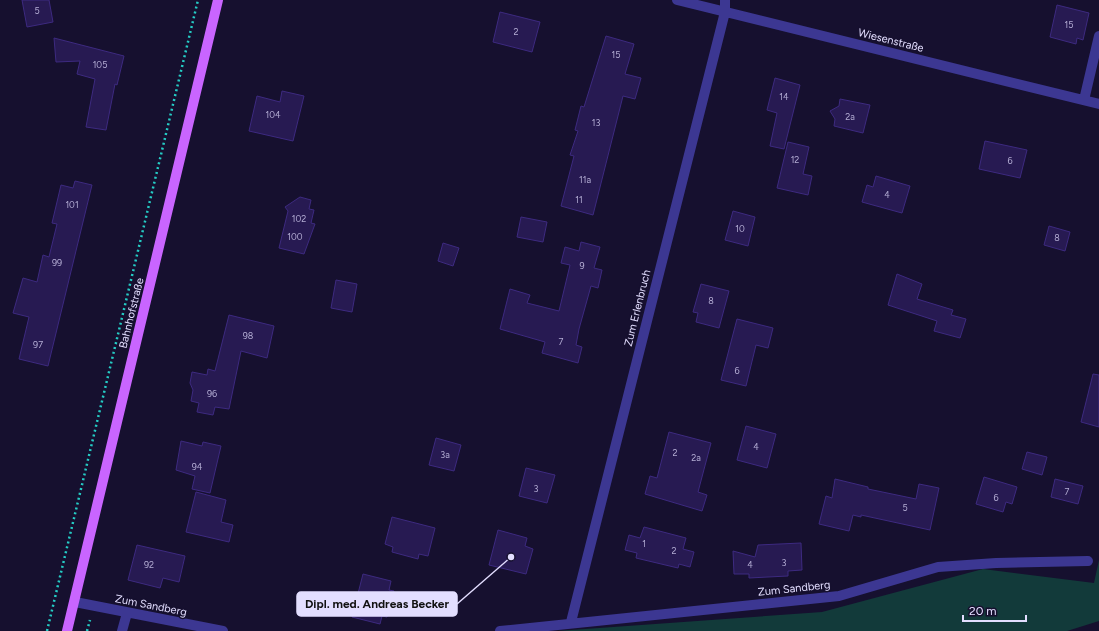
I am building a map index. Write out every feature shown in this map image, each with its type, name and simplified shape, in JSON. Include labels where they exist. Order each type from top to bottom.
[{"type":"main road","name":"Bahnhofstraße","points":[[67,631],[218,0]]},
{"type":"street","name":"Wiesenstraße","points":[[677,0],[1099,104]]},
{"type":"street","name":"Zum Erlenbruch","points":[[571,622],[725,12],[725,0]]},
{"type":"street","points":[[1084,100],[1099,36]]},
{"type":"street","name":"Zum Sandberg","points":[[500,631],[571,622],[839,596],[938,567],[996,563],[1088,561]]},
{"type":"street","name":"Zum Sandberg","points":[[75,602],[127,614],[223,631]]},
{"type":"street","points":[[122,631],[127,614]]},
{"type":"path","points":[[47,631],[198,0]]},
{"type":"green space","points":[[1099,560],[1099,621],[1067,631],[557,631],[822,612],[983,569],[1094,583]]},
{"type":"building","points":[[22,0],[49,0],[53,22],[27,27]]},
{"type":"building","points":[[1057,5],[1089,13],[1083,40],[1077,38],[1076,44],[1050,37]]},
{"type":"building","points":[[500,12],[540,22],[532,52],[493,42]]},
{"type":"building","points":[[606,36],[634,44],[625,74],[641,78],[635,99],[623,96],[593,215],[561,206],[574,156],[570,155],[578,131],[575,130],[581,106],[584,107]]},
{"type":"building","points":[[54,38],[124,56],[117,85],[115,84],[106,130],[86,127],[95,79],[77,74],[80,61],[56,62]]},
{"type":"building","points":[[775,78],[800,85],[784,149],[770,146],[777,113],[767,110]]},
{"type":"building","points":[[282,91],[304,96],[293,141],[249,131],[257,96],[280,102]]},
{"type":"building","points":[[840,99],[870,105],[863,133],[834,126],[835,119],[830,111],[839,106]]},
{"type":"building","points":[[985,141],[1027,150],[1020,178],[979,169]]},
{"type":"building","points":[[788,142],[809,147],[803,174],[812,176],[808,195],[777,188]]},
{"type":"building","points":[[876,176],[910,186],[902,213],[862,202],[867,185],[873,187]]},
{"type":"building","points":[[75,181],[92,185],[48,366],[19,359],[29,317],[13,313],[23,278],[37,282],[43,255],[49,257],[57,224],[52,223],[61,185],[73,188]]},
{"type":"building","points":[[300,197],[311,200],[309,209],[314,210],[311,223],[315,224],[304,254],[279,248],[288,211],[285,207]]},
{"type":"building","points":[[733,211],[755,217],[748,246],[725,240]]},
{"type":"building","points":[[521,217],[547,222],[543,242],[517,237]]},
{"type":"building","points":[[1049,226],[1070,232],[1065,251],[1044,245]]},
{"type":"building","points":[[581,242],[600,247],[594,268],[602,270],[598,288],[591,286],[579,329],[576,345],[582,347],[578,363],[542,353],[545,342],[500,329],[510,289],[530,295],[527,303],[559,311],[570,265],[561,263],[565,247],[579,251]]},
{"type":"building","points":[[443,243],[459,248],[453,266],[438,261]]},
{"type":"building","points":[[897,274],[922,284],[917,299],[953,310],[951,315],[966,319],[960,338],[934,331],[937,321],[888,305]]},
{"type":"building","points":[[336,280],[357,284],[352,312],[331,308]]},
{"type":"building","points":[[701,284],[729,291],[719,328],[696,322],[698,313],[693,312]]},
{"type":"building","points":[[229,315],[274,326],[267,358],[241,351],[229,409],[215,407],[213,415],[197,412],[199,403],[191,401],[193,390],[190,383],[192,372],[207,375],[208,369],[215,371]]},
{"type":"building","points":[[737,319],[773,328],[768,348],[756,345],[746,386],[721,380]]},
{"type":"building","points":[[1093,374],[1099,375],[1099,427],[1081,422]]},
{"type":"building","points":[[746,426],[776,434],[767,468],[737,460]]},
{"type":"building","points":[[669,432],[711,443],[698,492],[707,495],[702,511],[645,494],[650,476],[657,478]]},
{"type":"building","points":[[436,438],[461,445],[454,471],[429,465]]},
{"type":"building","points":[[181,441],[202,446],[203,442],[221,446],[210,493],[192,489],[195,476],[176,470]]},
{"type":"building","points":[[1027,452],[1047,457],[1042,475],[1022,469]]},
{"type":"building","points":[[526,468],[555,475],[547,503],[519,496]]},
{"type":"building","points":[[984,477],[1017,487],[1012,504],[1006,502],[1003,512],[976,504]]},
{"type":"building","points":[[835,479],[868,487],[868,489],[916,499],[919,484],[939,488],[930,530],[861,515],[861,517],[853,515],[849,531],[819,524],[826,496],[832,498]]},
{"type":"building","points":[[1055,479],[1083,486],[1078,504],[1051,497]]},
{"type":"building","points":[[196,492],[226,500],[221,522],[233,525],[229,542],[186,532]]},
{"type":"building","points":[[392,517],[435,528],[428,556],[419,554],[418,559],[392,552],[393,547],[385,544]]},
{"type":"building","points":[[644,527],[686,538],[683,549],[694,552],[690,567],[679,564],[678,568],[636,558],[637,553],[625,550],[629,535],[640,538]]},
{"type":"building","points":[[498,530],[527,538],[525,546],[533,549],[526,574],[489,565]]},
{"type":"building","points":[[801,543],[802,570],[788,571],[788,576],[749,578],[749,574],[734,574],[733,551],[755,557],[758,545]]},
{"type":"building","points":[[137,545],[185,556],[179,582],[163,578],[160,588],[128,580]]},
{"type":"building","points":[[363,574],[391,581],[389,590],[394,591],[387,617],[382,616],[380,624],[352,617]]},
{"type":"place","name":"Dipl. med. Andreas Becker","points":[[511,557]]}]
